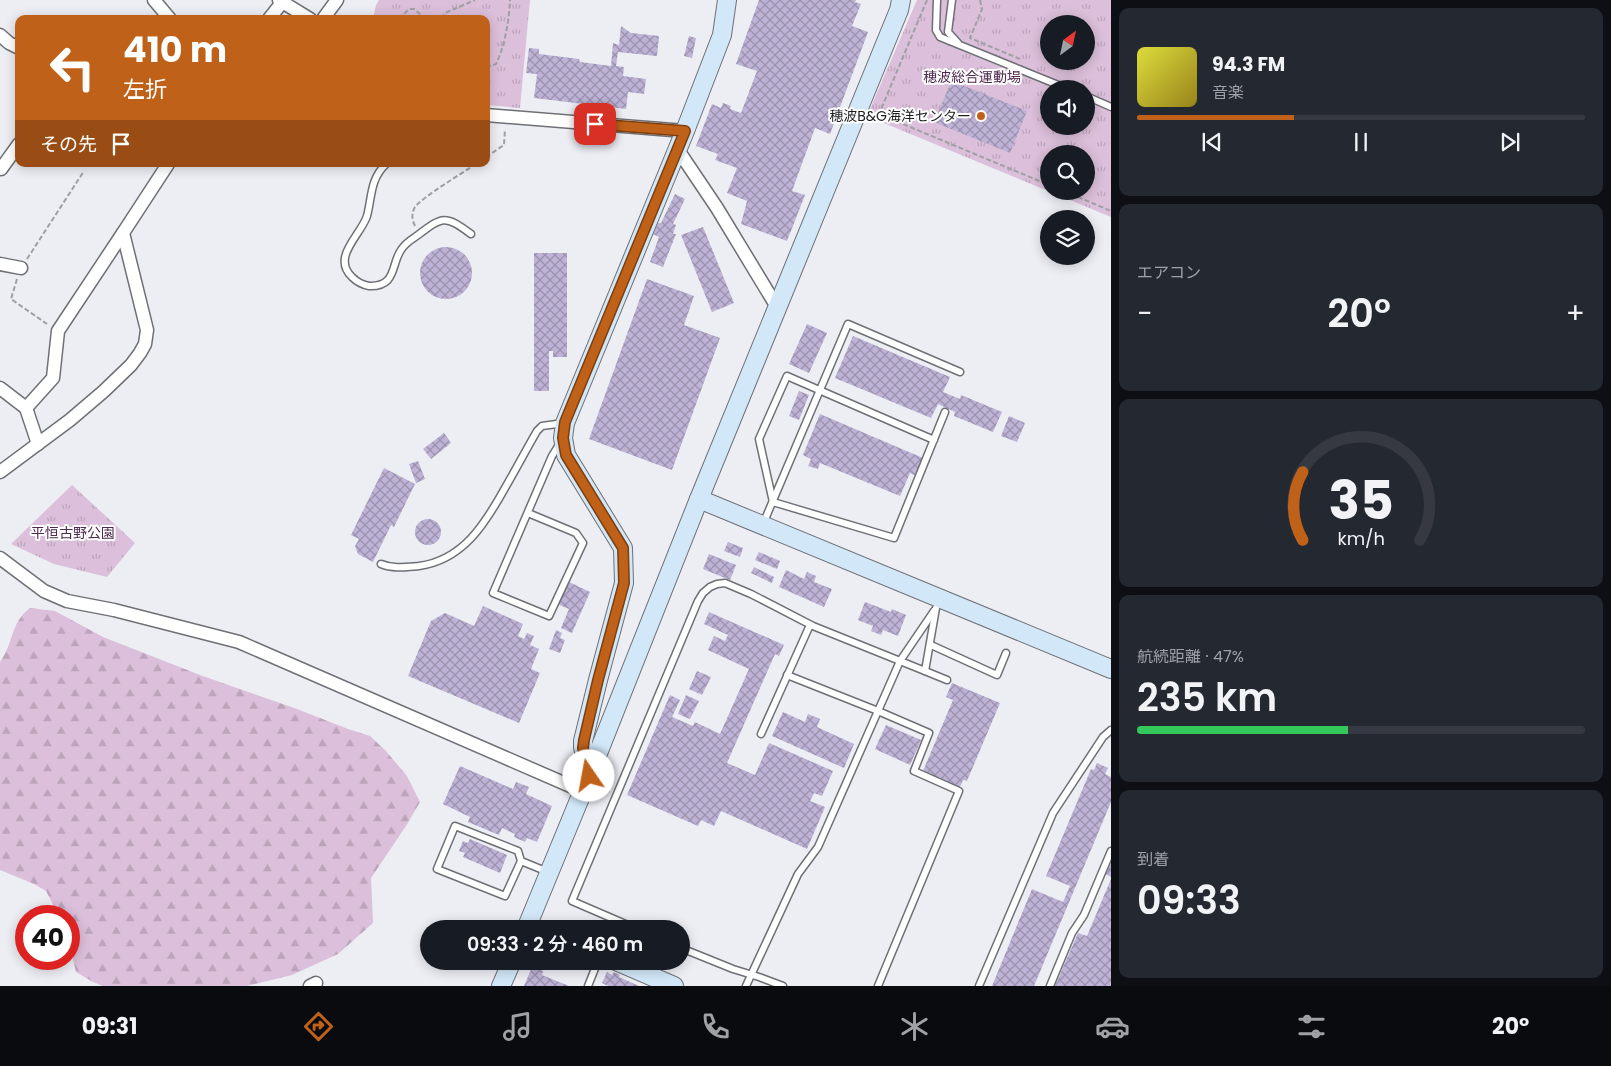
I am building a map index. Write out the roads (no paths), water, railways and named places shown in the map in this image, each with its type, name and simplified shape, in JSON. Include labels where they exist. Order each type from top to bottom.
[{"type":"street","points":[[154,0],[167,15]]},
{"type":"street","points":[[272,15],[282,0],[304,15]]},
{"type":"street","points":[[326,15],[337,0]]},
{"type":"street","points":[[586,784],[584,740],[624,583],[623,548],[566,455],[564,430],[678,150],[722,35],[727,0]]},
{"type":"street","points":[[533,920],[549,872],[902,0]]},
{"type":"street","points":[[0,35],[15,46]]},
{"type":"street","points":[[493,117],[685,131]]},
{"type":"street","points":[[0,168],[15,150]]},
{"type":"street","points":[[678,150],[717,208],[777,307]]},
{"type":"street","points":[[26,408],[53,378],[58,331],[166,167]]},
{"type":"street","points":[[0,472],[70,420],[104,391],[130,365],[145,344],[147,330],[123,233]]},
{"type":"street","points":[[0,264],[21,268]]},
{"type":"street","points":[[0,388],[26,408],[38,444]]},
{"type":"street","points":[[699,498],[938,603],[1111,669]]},
{"type":"street","points":[[0,558],[44,590],[67,601],[114,610],[239,642],[586,784]]},
{"type":"street","points":[[501,986],[508,970]]},
{"type":"street","points":[[637,970],[674,986]]},
{"type":"lane","points":[[937,0],[936,30],[940,37],[1046,80]]},
{"type":"lane","points":[[952,0],[948,32],[959,44]]},
{"type":"lane","points":[[1095,100],[1111,107]]},
{"type":"lane","points":[[383,167],[376,174],[367,217],[345,255],[348,274],[360,283],[369,286],[385,282],[392,275],[401,250],[436,221],[453,222],[471,234]]},
{"type":"lane","points":[[763,525],[848,324],[960,372]]},
{"type":"lane","points":[[773,502],[759,439],[787,376],[934,440]]},
{"type":"lane","points":[[773,502],[894,538],[945,412]]},
{"type":"lane","points":[[381,564],[405,568],[429,564],[455,553],[473,538],[488,519],[537,431],[542,426],[564,430],[493,593],[549,616],[583,543],[576,533],[528,513]]},
{"type":"lane","points":[[616,920],[572,901],[698,601],[710,587],[725,583],[751,594],[810,625],[946,680]]},
{"type":"lane","points":[[925,671],[938,603]]},
{"type":"lane","points":[[746,986],[798,874],[818,847],[900,661],[938,603]]},
{"type":"lane","points":[[760,734],[810,625]]},
{"type":"lane","points":[[931,645],[997,675],[1006,654]]},
{"type":"lane","points":[[788,675],[930,733],[914,771],[959,791],[878,986]]},
{"type":"lane","points":[[979,986],[1053,813],[1103,737],[1111,730]]},
{"type":"lane","points":[[455,826],[518,851],[521,861],[505,896],[437,869],[455,826]]},
{"type":"lane","points":[[1050,986],[1072,933],[1084,916],[1111,851]]},
{"type":"lane","points":[[521,861],[549,872]]},
{"type":"lane","points":[[690,952],[733,970],[783,986]]},
{"type":"lane","points":[[588,986],[594,970]]},
{"type":"place","name":"穂波B&G海洋センター","points":[[981,116]]},
{"type":"park label","name":"穂波総合運動場","points":[[972,77]]},
{"type":"park label","name":"平恒古野公園","points":[[73,533]]}]
